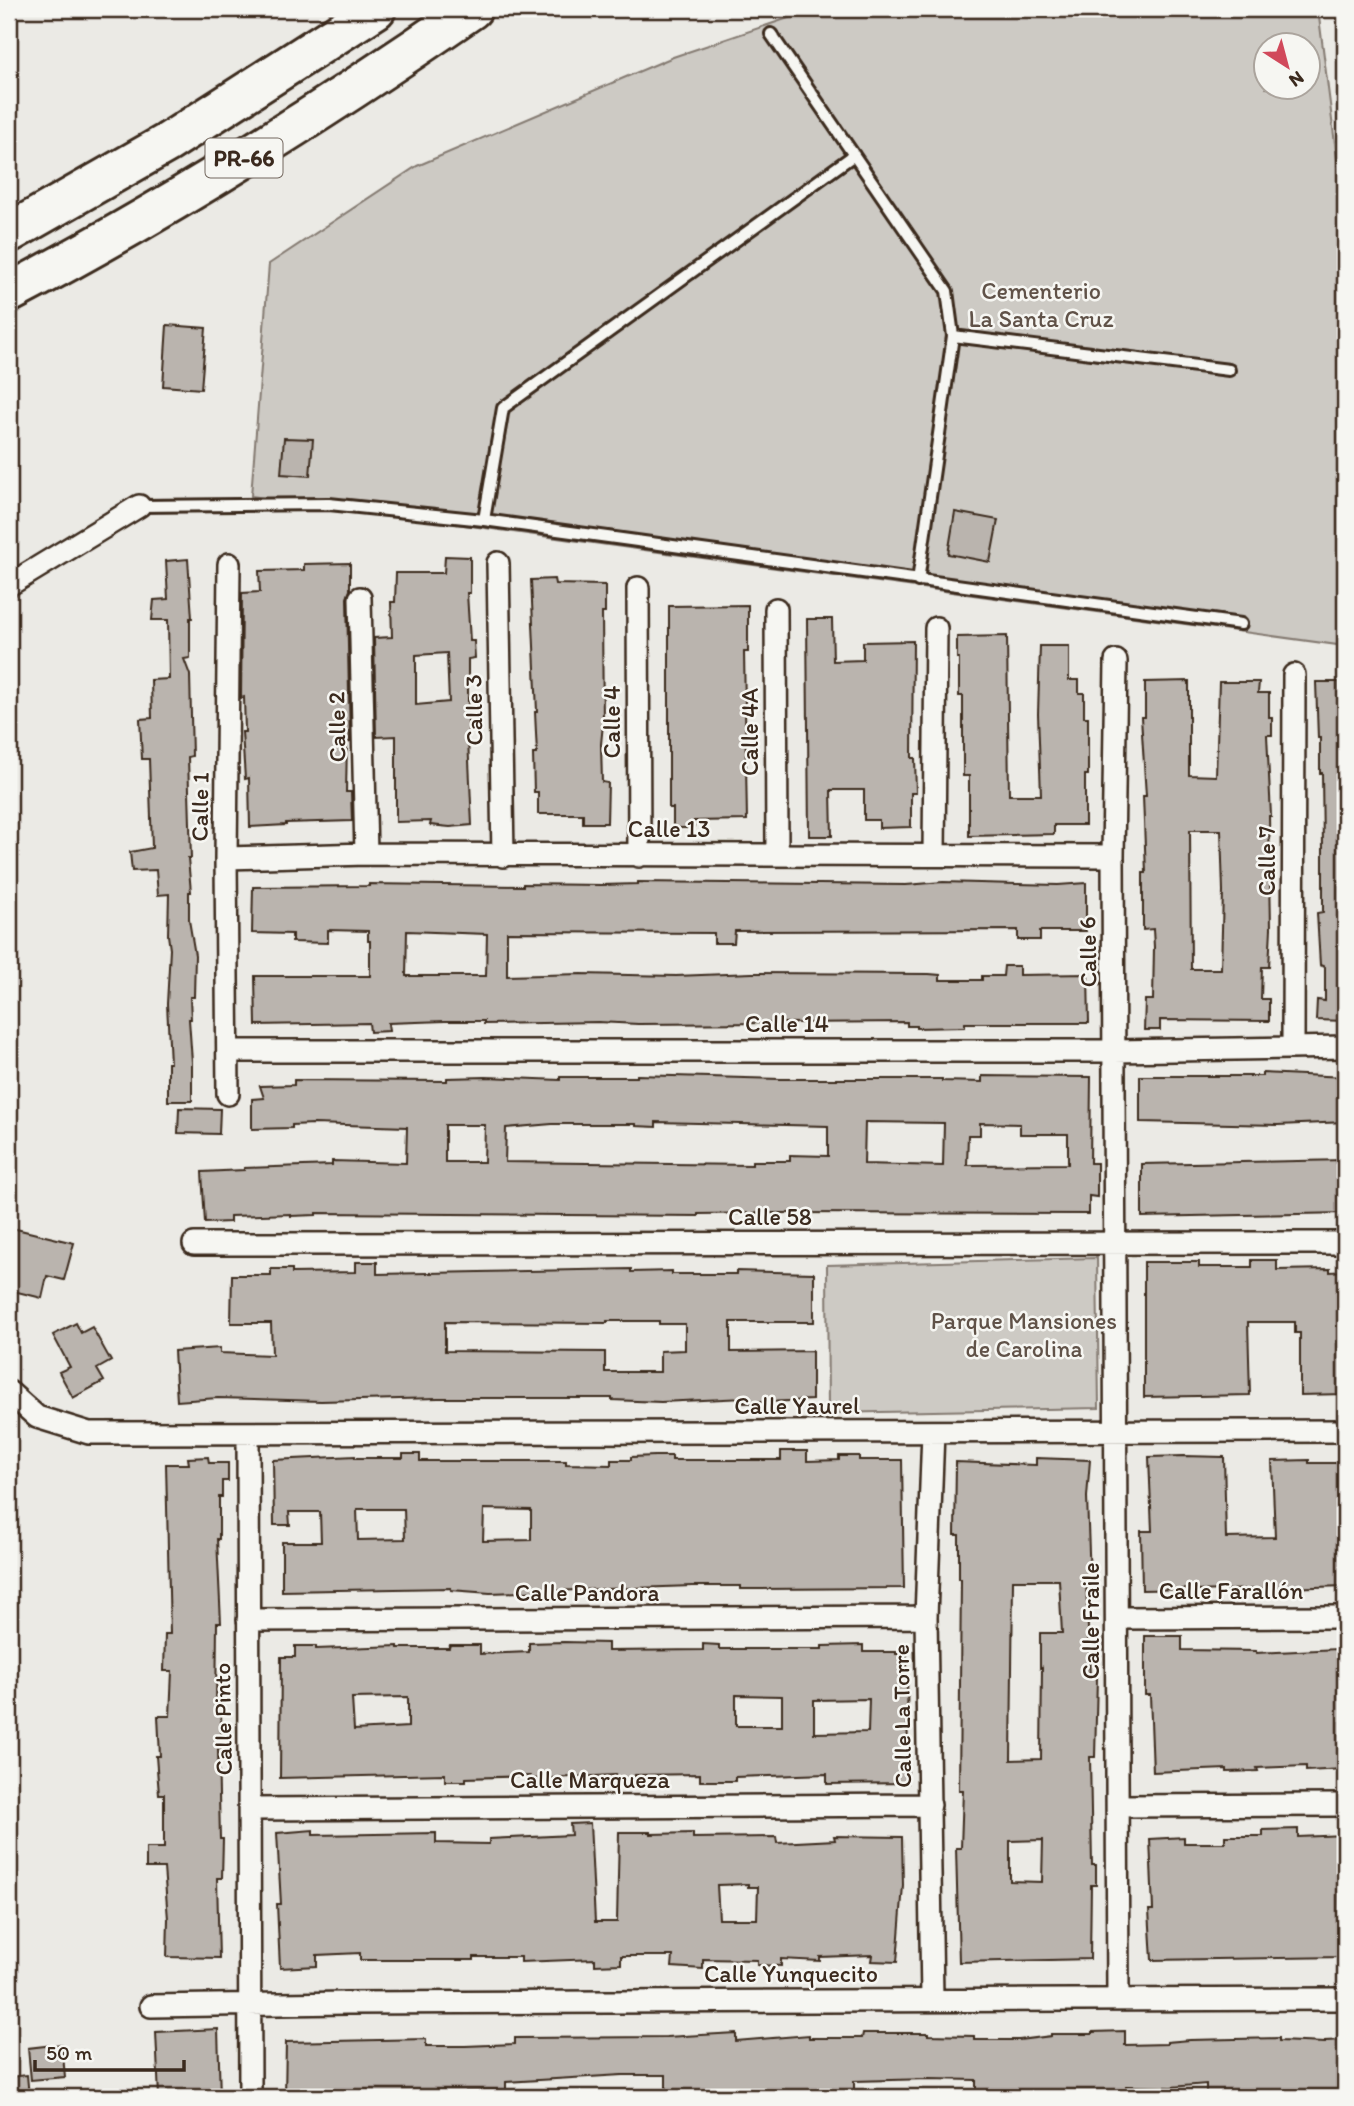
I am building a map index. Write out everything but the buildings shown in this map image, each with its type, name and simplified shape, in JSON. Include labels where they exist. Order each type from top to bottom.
[{"type":"highway","name":"PR-66","points":[[9,233],[167,143],[376,9]]},
{"type":"highway","name":"PR-66","points":[[9,293],[141,220],[242,159],[341,97],[472,9]]},
{"type":"street","points":[[9,584],[139,506]]},
{"type":"street","name":"Calle 3","points":[[498,563],[503,856]]},
{"type":"street","name":"Calle 1","points":[[229,564],[226,858],[229,1094]]},
{"type":"street","name":"Calle 4","points":[[638,589],[639,856]]},
{"type":"street","name":"Calle 2","points":[[360,598],[366,854]]},
{"type":"street","name":"Calle 4A","points":[[776,609],[777,855]]},
{"type":"street","points":[[934,855],[936,628]]},
{"type":"street","name":"Calle 6","points":[[1116,661],[1113,856],[1116,1242]]},
{"type":"street","name":"Calle 7","points":[[1293,1046],[1294,675]]},
{"type":"street","name":"Calle 13","points":[[226,858],[366,854],[1113,856]]},
{"type":"street","name":"Calle 14","points":[[229,1051],[1115,1051],[1345,1046]]},
{"type":"street","name":"Calle Fraile","points":[[1116,1242],[1118,2000]]},
{"type":"street","name":"Calle 58","points":[[194,1244],[1345,1243]]},
{"type":"street","name":"Calle Yaurel","points":[[9,1392],[37,1417],[89,1433],[1116,1430],[1345,1432]]},
{"type":"street","name":"Calle La Torre","points":[[932,1999],[926,1618],[933,1432]]},
{"type":"street","name":"Calle Pinto","points":[[248,1434],[250,1809],[244,2005],[250,2097]]},
{"type":"street","name":"Calle Farallón","points":[[1118,1618],[1345,1617]]},
{"type":"street","name":"Calle Pandora","points":[[248,1620],[926,1618]]},
{"type":"street","name":"Calle Marqueza","points":[[250,1809],[930,1805]]},
{"type":"street","points":[[1118,1806],[1345,1805]]},
{"type":"street","name":"Calle Yunquecito","points":[[244,2005],[932,1999],[1345,1999]]},
{"type":"street","points":[[151,2006],[244,2005]]},
{"type":"lane","points":[[771,34],[947,291],[953,336],[918,581]]},
{"type":"lane","points":[[484,520],[503,408],[855,155]]},
{"type":"lane","points":[[953,336],[1229,370]]},
{"type":"lane","points":[[139,506],[329,504],[484,520],[1241,624]]},
{"type":"green space","name":"Cementerio La Santa Cruz","points":[[815,9],[1318,9],[1321,32],[1252,32],[1252,102],[1322,102],[1322,41],[1345,223],[1345,646],[251,496],[269,264],[417,166],[673,57]]},
{"type":"green space","name":"Parque Mansiones de Carolina","points":[[1097,1258],[1099,1408],[828,1413],[827,1265]]}]
